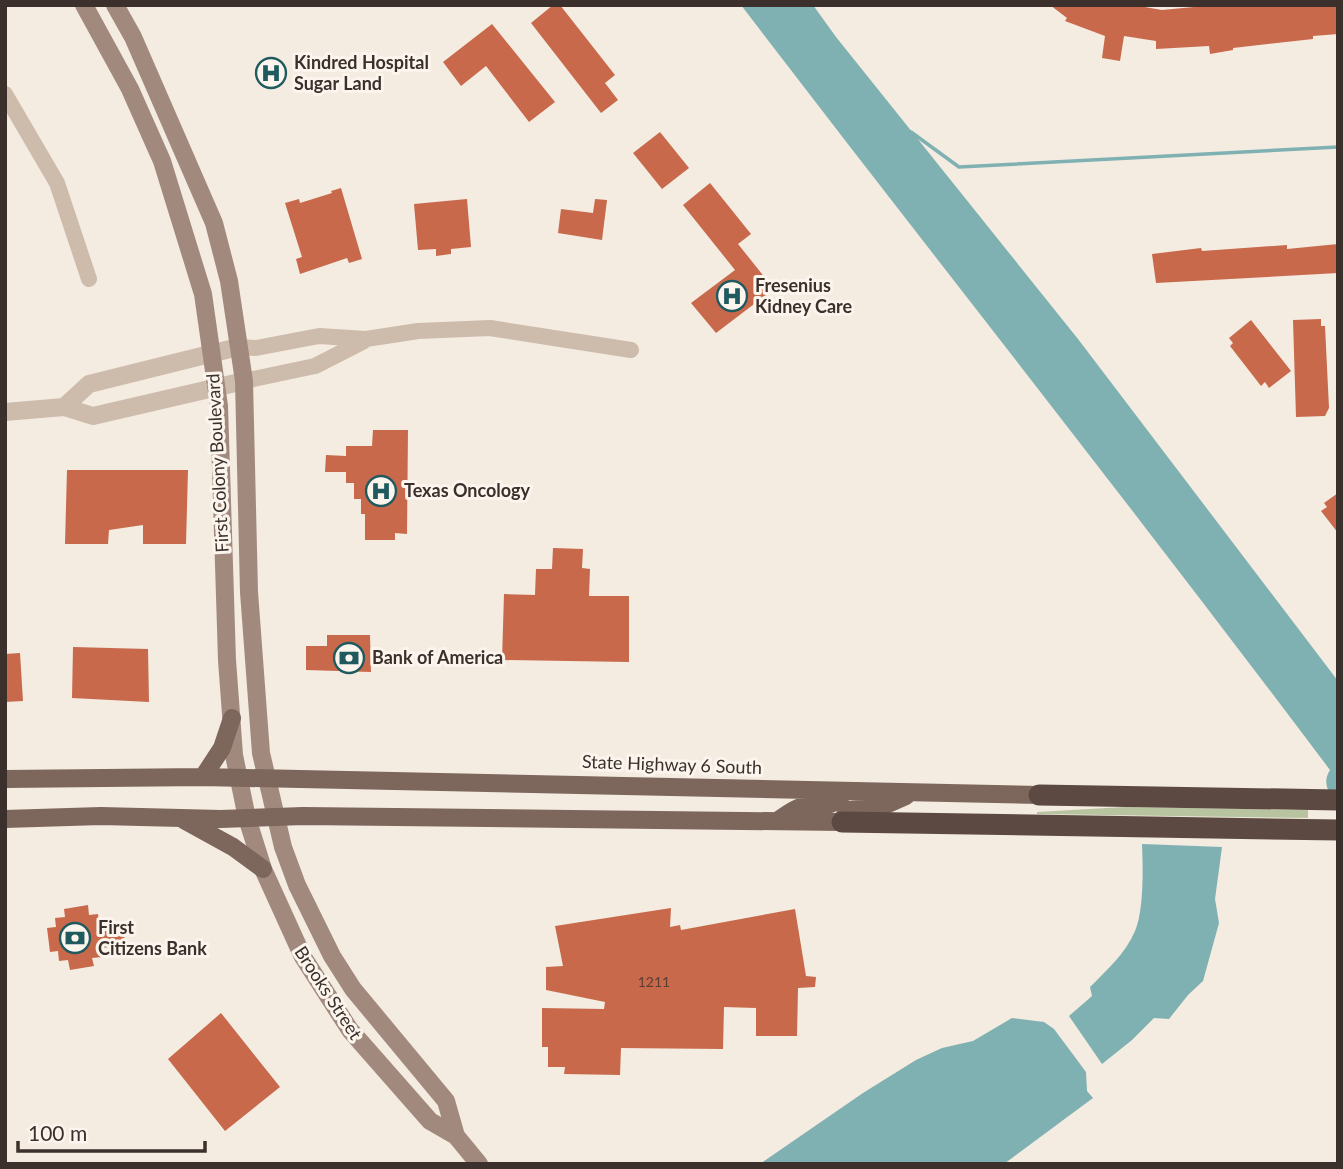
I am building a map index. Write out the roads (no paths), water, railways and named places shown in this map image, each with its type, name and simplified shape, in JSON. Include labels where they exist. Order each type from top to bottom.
[{"type":"highway","name":"State Highway 6 South","points":[[1039,795],[1338,800]]},
{"type":"highway","points":[[842,822],[1333,829]]},
{"type":"main road","name":"First Colony Boulevard","points":[[84,5],[120,69],[162,161],[203,294],[220,431],[226,660],[238,778],[247,818]]},
{"type":"main road","name":"First Colony Boulevard","points":[[115,5],[132,37],[216,226],[229,281],[244,381],[249,592],[261,753],[276,817]]},
{"type":"main road","points":[[202,777],[222,748],[232,718]]},
{"type":"main road","name":"State Highway 6 South","points":[[5,779],[267,778],[1039,795]]},
{"type":"main road","points":[[777,821],[802,806],[825,807],[835,803],[844,792]]},
{"type":"main road","points":[[5,819],[101,816],[842,822],[847,810],[881,807],[912,793]]},
{"type":"main road","name":"Brooks Street","points":[[276,817],[297,885],[332,956],[353,989],[446,1101],[456,1136]]},
{"type":"main road","points":[[181,818],[233,847],[263,869]]},
{"type":"main road","name":"Brooks Street","points":[[247,818],[263,869],[303,957],[350,1030],[430,1121],[456,1136],[479,1164]]},
{"type":"street","points":[[5,94],[57,183],[89,279]]},
{"type":"street","points":[[64,407],[89,384],[238,347],[256,348],[319,336],[366,339],[418,331],[490,328],[631,350]]},
{"type":"street","points":[[5,412],[64,407],[93,416],[315,366],[366,339]]},
{"type":"water","points":[[741,5],[813,5],[1078,339],[1338,681],[1338,807],[1326,784],[1330,770]]},
{"type":"water","points":[[1142,844],[1222,847],[1215,899],[1219,923],[1203,981],[1169,1019],[1154,1018],[1102,1064],[1069,1016],[1092,996],[1090,987],[1121,954],[1135,931],[1143,877]]},
{"type":"water","points":[[1012,1018],[1044,1022],[1054,1029],[1086,1072],[1087,1091],[1093,1098],[1004,1164],[760,1164],[916,1060],[942,1048],[973,1041]]},
{"type":"waterway","points":[[911,132],[959,167],[1338,147]]},
{"type":"place","name":"Kindred Hospital Sugar Land","points":[[271,73]]},
{"type":"place","name":"Fresenius Kidney Care","points":[[732,296]]},
{"type":"place","name":"Texas Oncology","points":[[381,491]]},
{"type":"place","name":"Bank of America","points":[[349,658]]},
{"type":"place","name":"First Citizens Bank","points":[[75,938]]}]
